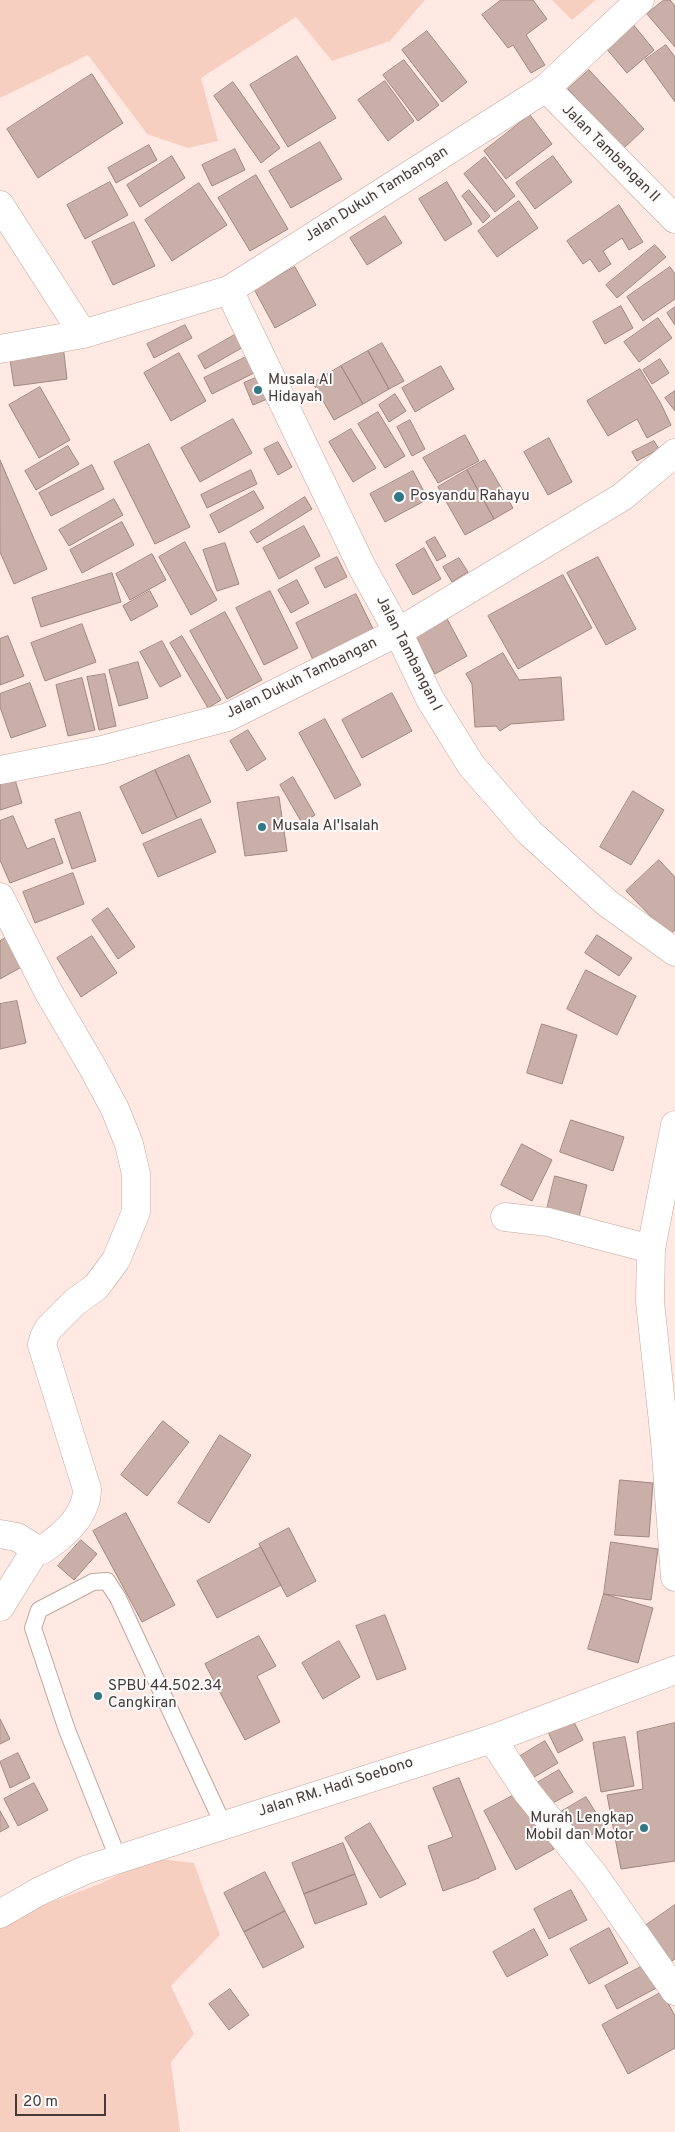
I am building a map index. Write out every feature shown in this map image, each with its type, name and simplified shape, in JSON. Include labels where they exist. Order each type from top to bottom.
[{"type":"street","name":"Jalan Dukuh Tambangan","points":[[0,349],[83,334],[228,290],[546,88],[640,0]]},
{"type":"street","name":"Jalan Tambangan II","points":[[546,88],[675,219]]},
{"type":"street","points":[[0,205],[83,334]]},
{"type":"street","name":"Jalan Tambangan I","points":[[228,290],[362,567],[398,632],[430,699],[471,765],[529,832],[607,903],[675,952]]},
{"type":"street","name":"Jalan Dukuh Tambangan","points":[[0,770],[102,750],[228,717],[398,632],[622,498],[675,453]]},
{"type":"street","points":[[0,1534],[18,1537],[36,1549],[42,1550],[78,1518],[83,1511],[87,1499],[87,1489],[42,1345],[49,1328],[75,1302],[96,1287],[116,1260],[136,1212],[136,1174],[128,1144],[115,1109],[94,1068],[48,993],[1,902]]},
{"type":"street","points":[[675,1125],[651,1249],[650,1302],[665,1441],[675,1577]]},
{"type":"street","points":[[505,1217],[548,1222],[651,1249]]},
{"type":"street","points":[[0,1607],[36,1549]]},
{"type":"street","name":"Jalan RM. Hadi Soebono","points":[[0,1914],[38,1892],[84,1870],[492,1738],[675,1670]]},
{"type":"street","points":[[492,1738],[527,1792],[594,1875],[675,1991]]},
{"type":"lane","points":[[118,1858],[67,1730],[33,1628],[39,1610],[93,1582],[106,1582],[118,1598],[223,1824]]},
{"type":"shaded area","points":[[0,0],[425,0],[390,41],[332,61],[296,17],[201,78],[218,141],[188,148],[147,134],[88,55],[0,98]]},
{"type":"shaded area","points":[[552,0],[596,0],[572,20]]},
{"type":"shaded area","points":[[152,1858],[194,1863],[220,1935],[171,1986],[194,2034],[171,2062],[180,2132],[0,2132],[0,1921],[100,1884]]},
{"type":"building","points":[[501,0],[533,0],[547,19],[526,35],[545,65],[531,73],[513,45],[508,48],[482,15]]},
{"type":"building","points":[[664,0],[670,0],[675,6],[675,47],[647,14]]},
{"type":"building","points":[[632,23],[654,50],[627,73],[605,47]]},
{"type":"building","points":[[427,31],[467,82],[442,102],[402,50]]},
{"type":"building","points":[[666,45],[675,57],[675,102],[645,60]]},
{"type":"building","points":[[297,56],[336,118],[288,147],[250,85]]},
{"type":"building","points":[[404,60],[439,105],[418,121],[383,75]]},
{"type":"building","points":[[589,70],[644,129],[623,149],[568,89]]},
{"type":"building","points":[[92,74],[123,123],[38,178],[7,129]]},
{"type":"building","points":[[385,81],[414,121],[388,141],[358,100]]},
{"type":"building","points":[[233,82],[280,148],[261,163],[214,96]]},
{"type":"building","points":[[530,115],[552,144],[506,179],[484,151]]},
{"type":"building","points":[[320,142],[342,179],[291,208],[269,171]]},
{"type":"building","points":[[149,145],[157,160],[116,183],[108,168]]},
{"type":"building","points":[[235,149],[245,170],[212,186],[202,165]]},
{"type":"building","points":[[172,156],[185,178],[140,207],[127,185]]},
{"type":"building","points":[[553,156],[572,182],[535,209],[516,183]]},
{"type":"building","points":[[485,157],[515,196],[495,212],[464,174]]},
{"type":"building","points":[[256,175],[288,229],[250,251],[218,198]]},
{"type":"building","points":[[110,182],[128,215],[85,239],[67,205]]},
{"type":"building","points":[[447,182],[472,224],[445,241],[419,199]]},
{"type":"building","points":[[199,183],[227,225],[172,261],[145,220]]},
{"type":"building","points":[[469,190],[490,216],[483,223],[462,196]]},
{"type":"building","points":[[519,201],[538,228],[497,257],[478,231]]},
{"type":"building","points":[[619,205],[643,242],[629,250],[622,238],[603,251],[611,264],[599,272],[590,259],[583,264],[567,241]]},
{"type":"building","points":[[385,216],[402,243],[367,265],[350,238]]},
{"type":"building","points":[[134,222],[155,266],[113,285],[92,242]]},
{"type":"building","points":[[655,245],[666,257],[617,298],[606,285]]},
{"type":"building","points":[[295,267],[316,305],[275,328],[254,289]]},
{"type":"building","points":[[670,267],[675,274],[675,299],[643,321],[627,297]]},
{"type":"building","points":[[621,306],[633,328],[605,344],[593,322]]},
{"type":"building","points":[[675,307],[675,325],[667,313]]},
{"type":"building","points":[[658,318],[672,338],[639,362],[624,342]]},
{"type":"building","points":[[185,325],[192,338],[154,358],[147,344]]},
{"type":"building","points":[[238,333],[245,346],[205,369],[198,356]]},
{"type":"building","points":[[382,343],[404,381],[389,389],[368,351]]},
{"type":"building","points":[[63,345],[67,379],[14,386],[9,353]]},
{"type":"building","points":[[368,351],[389,389],[363,404],[341,366]]},
{"type":"building","points":[[179,353],[206,401],[171,421],[144,373]]},
{"type":"building","points":[[246,357],[254,373],[212,394],[204,378]]},
{"type":"building","points":[[660,359],[669,373],[652,384],[643,370]]},
{"type":"building","points":[[341,366],[363,404],[334,420],[313,383]]},
{"type":"building","points":[[441,366],[454,389],[415,412],[402,388]]},
{"type":"building","points":[[640,369],[671,425],[647,438],[637,419],[608,436],[587,401]]},
{"type":"building","name":"Musala Al Hidayah","points":[[262,375],[272,397],[253,405],[244,383]]},
{"type":"building","points":[[40,387],[70,440],[39,458],[9,405]]},
{"type":"building","points":[[675,391],[675,411],[665,398]]},
{"type":"building","points":[[395,394],[406,411],[389,422],[379,405]]},
{"type":"building","points":[[378,412],[405,456],[385,468],[358,424]]},
{"type":"building","points":[[233,419],[252,453],[200,482],[181,448]]},
{"type":"building","points":[[410,420],[425,449],[412,456],[397,427]]},
{"type":"building","points":[[351,429],[376,468],[353,482],[329,442]]},
{"type":"building","points":[[465,435],[479,461],[438,483],[423,458]]},
{"type":"building","points":[[549,438],[572,482],[548,495],[524,452]]},
{"type":"building","points":[[654,441],[659,449],[637,461],[632,452]]},
{"type":"building","points":[[278,442],[292,467],[278,475],[264,449]]},
{"type":"building","points":[[149,444],[190,527],[155,544],[114,462]]},
{"type":"building","points":[[68,446],[79,464],[36,490],[25,471]]},
{"type":"building","points":[[0,460],[47,569],[14,584],[0,552]]},
{"type":"building","points":[[485,460],[513,508],[494,519],[467,470]]},
{"type":"building","points":[[92,465],[104,489],[51,516],[39,493]]},
{"type":"building","points":[[251,470],[257,484],[207,508],[201,495]]},
{"type":"building","points":[[467,470],[494,519],[465,535],[438,487]]},
{"type":"building","name":"Posyandu Rahayu","points":[[413,471],[428,499],[385,522],[370,494]]},
{"type":"building","points":[[254,491],[264,508],[219,533],[210,515]]},
{"type":"building","points":[[305,497],[312,509],[257,543],[250,532]]},
{"type":"building","points":[[114,499],[123,515],[69,546],[59,530]]},
{"type":"building","points":[[122,522],[134,545],[82,573],[70,550]]},
{"type":"building","points":[[304,526],[320,556],[279,579],[263,548]]},
{"type":"building","points":[[435,537],[446,556],[437,561],[426,542]]},
{"type":"building","points":[[185,542],[217,600],[191,615],[159,557]]},
{"type":"building","points":[[225,543],[239,584],[217,591],[203,550]]},
{"type":"building","points":[[424,548],[441,579],[413,595],[396,565]]},
{"type":"building","points":[[152,554],[166,580],[130,600],[116,574]]},
{"type":"building","points":[[337,557],[347,577],[325,588],[315,568]]},
{"type":"building","points":[[598,557],[636,629],[606,645],[567,573]]},
{"type":"building","points":[[459,558],[468,572],[452,582],[443,567]]},
{"type":"building","points":[[112,573],[121,602],[41,627],[32,598]]},
{"type":"building","points":[[563,575],[592,628],[518,669],[488,616]]},
{"type":"building","points":[[297,580],[309,603],[291,613],[278,590]]},
{"type":"building","points":[[150,591],[158,606],[131,621],[123,606]]},
{"type":"building","points":[[270,591],[298,648],[264,665],[236,608]]},
{"type":"building","points":[[356,594],[375,633],[314,662],[296,623]]},
{"type":"building","points":[[225,612],[262,680],[227,699],[190,631]]},
{"type":"building","points":[[446,617],[467,656],[435,674],[413,634]]},
{"type":"building","points":[[82,624],[96,662],[45,681],[31,643]]},
{"type":"building","points":[[8,636],[24,676],[0,685],[0,639]]},
{"type":"building","points":[[182,636],[221,700],[208,708],[170,643]]},
{"type":"building","points":[[162,641],[181,676],[160,687],[140,652]]},
{"type":"building","points":[[503,653],[519,680],[561,677],[564,720],[511,724],[500,731],[496,726],[475,727],[472,684],[466,674]]},
{"type":"building","points":[[138,662],[148,698],[119,706],[109,670]]},
{"type":"building","points":[[105,674],[116,726],[99,730],[87,677]]},
{"type":"building","points":[[82,678],[95,730],[68,736],[56,685]]},
{"type":"building","points":[[30,683],[46,726],[11,738],[0,707],[0,694]]},
{"type":"building","points":[[392,693],[412,731],[362,758],[342,720]]},
{"type":"building","points":[[325,719],[361,785],[335,799],[299,733]]},
{"type":"building","points":[[248,730],[266,759],[247,771],[230,741]]},
{"type":"building","points":[[189,755],[211,802],[177,818],[155,770]]},
{"type":"building","points":[[155,770],[177,818],[142,834],[120,787]]},
{"type":"building","points":[[13,773],[22,803],[0,810],[0,777]]},
{"type":"building","points":[[293,777],[315,815],[302,823],[280,785]]},
{"type":"building","points":[[633,791],[664,810],[631,865],[600,847]]},
{"type":"building","name":"Musala Al'Isalah","points":[[279,797],[287,851],[245,856],[237,803]]},
{"type":"building","points":[[80,812],[96,861],[72,869],[55,820]]},
{"type":"building","points":[[13,816],[27,849],[54,838],[63,863],[10,883],[0,860],[0,821]]},
{"type":"building","points":[[201,819],[216,852],[158,877],[143,844]]},
{"type":"building","points":[[659,860],[675,877],[675,930],[669,935],[626,891]]},
{"type":"building","points":[[73,873],[84,904],[35,923],[23,892]]},
{"type":"building","points":[[108,908],[135,947],[118,959],[92,920]]},
{"type":"building","points":[[11,935],[27,964],[0,979],[0,941]]},
{"type":"building","points":[[597,935],[632,958],[619,976],[585,953]]},
{"type":"building","points":[[92,936],[117,973],[81,997],[57,958]]},
{"type":"building","points":[[586,970],[636,996],[617,1035],[567,1009]]},
{"type":"building","points":[[17,1001],[26,1043],[0,1049],[0,1004]]},
{"type":"building","points":[[542,1024],[577,1035],[562,1084],[527,1073]]},
{"type":"building","points":[[571,1120],[624,1137],[613,1171],[560,1152]]},
{"type":"building","points":[[522,1144],[552,1160],[532,1201],[501,1185]]},
{"type":"building","points":[[555,1176],[587,1185],[579,1217],[547,1209]]},
{"type":"building","points":[[163,1421],[189,1442],[147,1496],[121,1475]]},
{"type":"building","points":[[220,1435],[251,1455],[209,1523],[178,1503]]},
{"type":"building","points":[[620,1480],[653,1483],[649,1537],[615,1535]]},
{"type":"building","points":[[126,1513],[175,1605],[142,1622],[93,1531]]},
{"type":"building","points":[[289,1528],[316,1581],[287,1597],[259,1544]]},
{"type":"building","points":[[81,1540],[97,1554],[74,1580],[58,1566]]},
{"type":"building","points":[[611,1542],[658,1549],[651,1600],[604,1594]]},
{"type":"building","points":[[261,1547],[281,1585],[217,1618],[197,1581]]},
{"type":"building","points":[[604,1594],[653,1608],[638,1663],[588,1649]]},
{"type":"building","points":[[385,1615],[406,1669],[377,1680],[356,1626]]},
{"type":"building","points":[[259,1636],[276,1666],[257,1676],[280,1722],[245,1740],[205,1664]]},
{"type":"building","points":[[339,1641],[360,1677],[323,1699],[302,1663]]},
{"type":"building","points":[[0,1719],[10,1739],[0,1744]]},
{"type":"building","points":[[573,1720],[583,1740],[558,1753],[548,1732]]},
{"type":"building","name":"Murah Lengkap Mobil dan Motor","points":[[675,1723],[675,1861],[621,1869],[607,1795],[643,1789],[637,1732]]},
{"type":"building","points":[[625,1737],[634,1786],[601,1792],[593,1743]]},
{"type":"building","points":[[545,1741],[558,1763],[529,1780],[517,1758]]},
{"type":"building","points":[[18,1753],[30,1778],[10,1788],[0,1762]]},
{"type":"building","points":[[559,1770],[573,1792],[549,1805],[537,1783]]},
{"type":"building","points":[[459,1778],[496,1869],[479,1878],[443,1891],[428,1846],[453,1837],[433,1788]]},
{"type":"building","points":[[34,1783],[48,1810],[18,1826],[4,1799]]},
{"type":"building","points":[[522,1791],[554,1849],[516,1870],[484,1811]]},
{"type":"building","points":[[586,1797],[605,1827],[577,1843],[559,1813]]},
{"type":"building","points":[[0,1811],[9,1827],[0,1832]]},
{"type":"building","points":[[370,1823],[406,1884],[380,1898],[345,1838]]},
{"type":"building","points":[[343,1843],[355,1874],[304,1894],[292,1863]]},
{"type":"building","points":[[265,1872],[285,1911],[244,1932],[224,1893]]},
{"type":"building","points":[[355,1874],[367,1904],[315,1924],[304,1894]]},
{"type":"building","points":[[571,1890],[587,1920],[549,1939],[534,1909]]},
{"type":"building","points":[[675,1905],[675,1959],[667,1964],[642,1928]]},
{"type":"building","points":[[285,1911],[304,1947],[263,1968],[244,1932]]},
{"type":"building","points":[[609,1928],[628,1963],[589,1984],[570,1949]]},
{"type":"building","points":[[534,1929],[548,1955],[507,1977],[493,1952]]},
{"type":"building","points":[[650,1962],[662,1985],[617,2009],[605,1986]]},
{"type":"building","points":[[230,1989],[249,2015],[229,2030],[209,2004]]},
{"type":"building","points":[[662,1992],[675,2016],[675,2048],[628,2074],[602,2025]]},
{"type":"place","name":"Musala Al Hidayah","points":[[258,390]]},
{"type":"place","name":"Posyandu Rahayu","points":[[399,497]]},
{"type":"place","name":"Musala Al'Isalah","points":[[262,827]]},
{"type":"place","name":"SPBU 44.502.34 Cangkiran","points":[[98,1696]]},
{"type":"place","name":"Murah Lengkap Mobil dan Motor","points":[[644,1828]]}]
